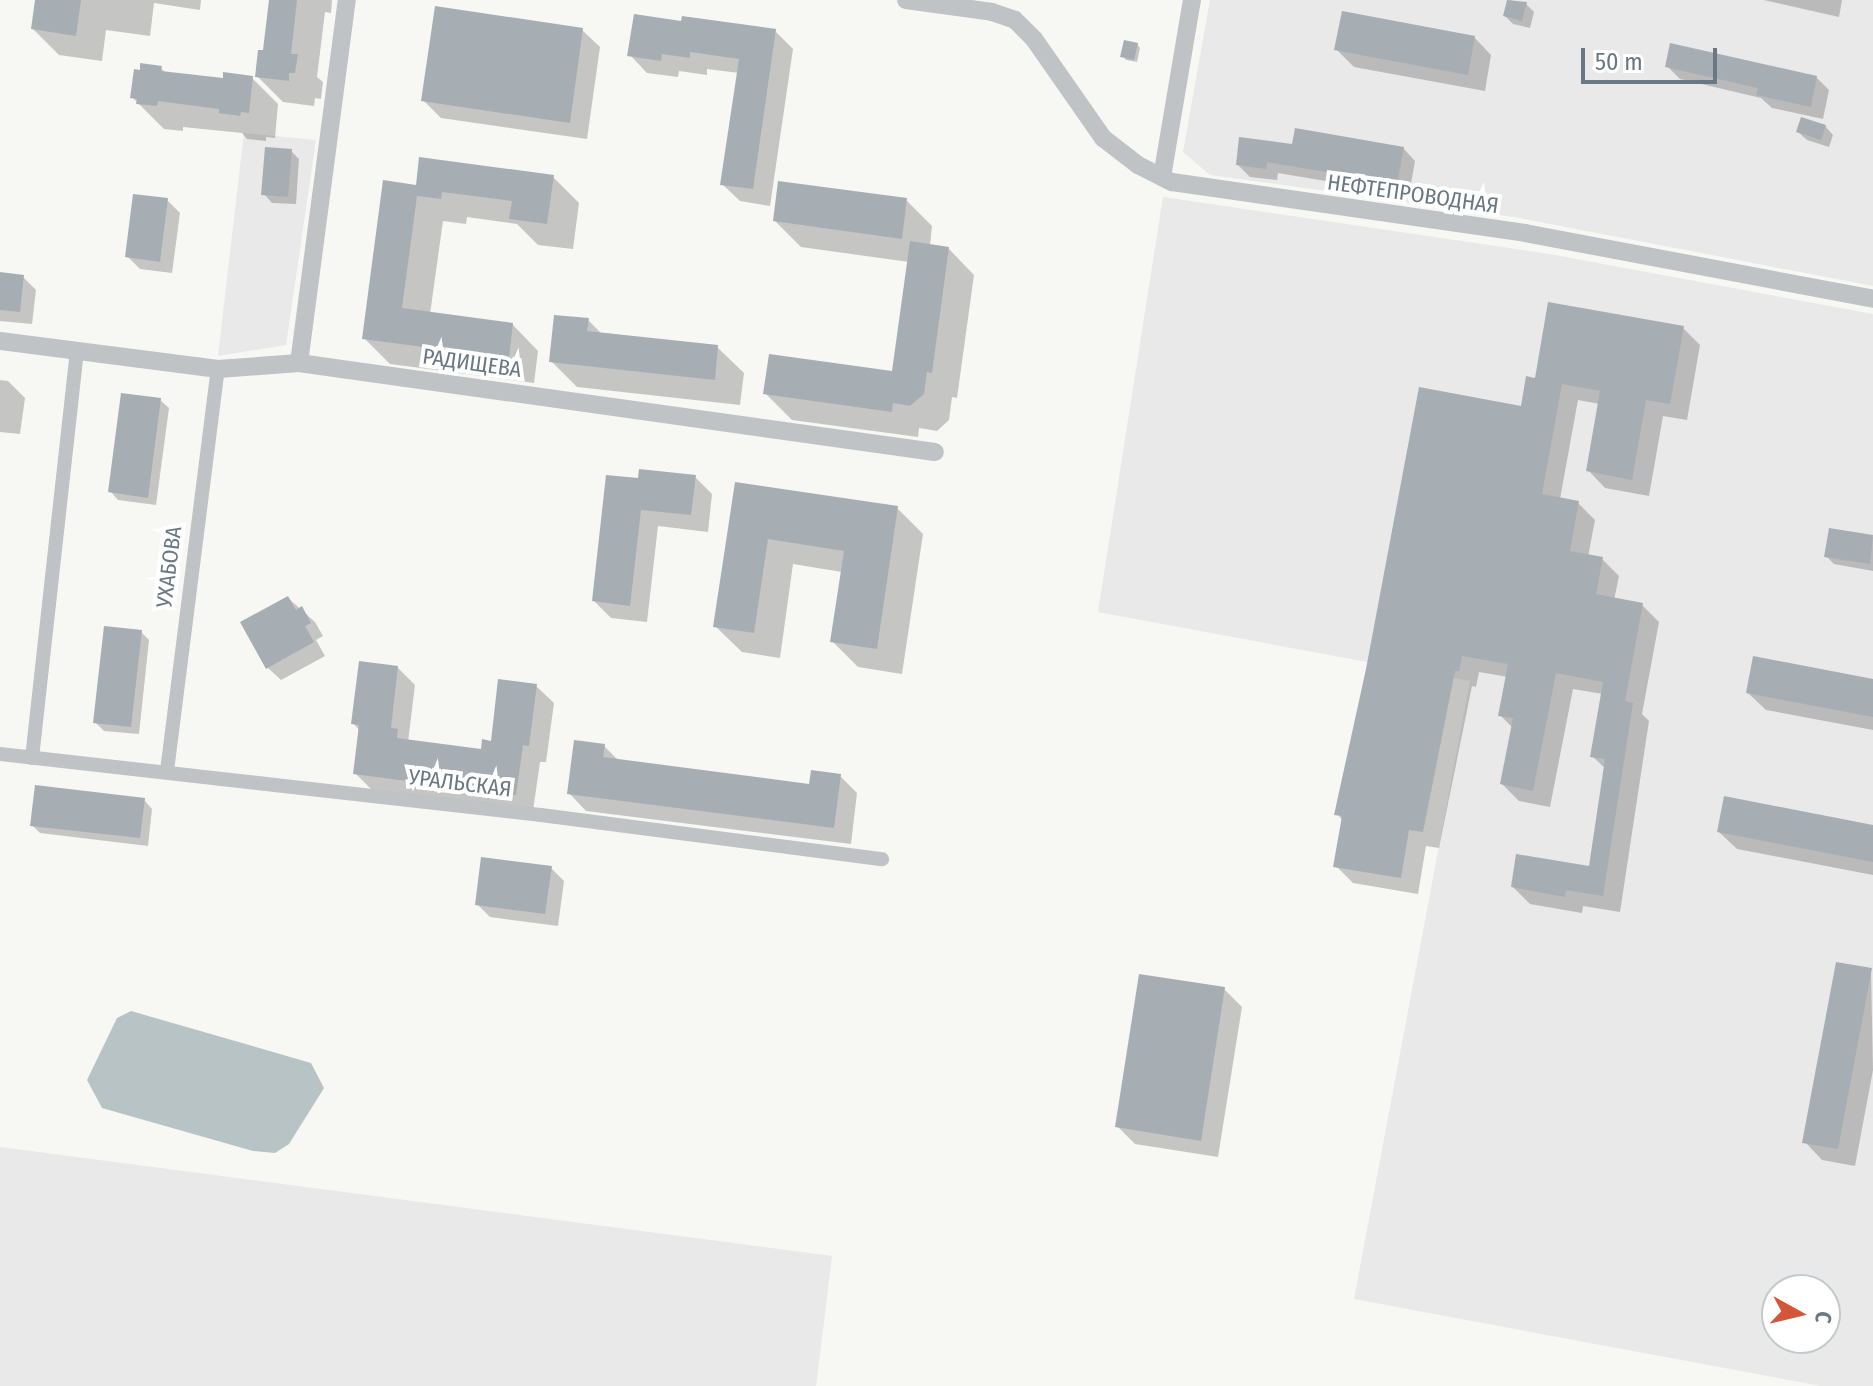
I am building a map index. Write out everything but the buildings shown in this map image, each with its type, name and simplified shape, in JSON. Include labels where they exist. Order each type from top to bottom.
[{"type":"street","points":[[299,363],[347,0]]},
{"type":"street","name":"НЕФТЕПРОВОДНАЯ","points":[[906,0],[992,12],[1015,20],[1034,39],[1103,138],[1138,165],[1162,177],[1213,190],[1525,233],[1873,299]]},
{"type":"street","points":[[1162,177],[1192,0]]},
{"type":"street","name":"РАДИЩЕВА","points":[[0,341],[218,369],[299,363],[935,452]]},
{"type":"street","points":[[32,758],[77,352]]},
{"type":"street","name":"УХАБОВА","points":[[167,771],[218,369]]},
{"type":"street","name":"УРАЛЬСКАЯ","points":[[0,754],[167,771],[882,859]]},
{"type":"shaded area","points":[[1210,0],[1873,0],[1873,286],[1514,217],[1210,175],[1183,152]]},
{"type":"shaded area","points":[[244,133],[316,140],[286,345],[218,356]]},
{"type":"shaded area","points":[[1163,197],[1549,254],[1873,314],[1873,1386],[1821,1386],[1354,1299],[1470,681],[1098,612]]},
{"type":"shaded area","points":[[131,1011],[311,1063],[324,1088],[289,1144],[275,1153],[253,1151],[102,1108],[87,1080],[117,1018]]},
{"type":"shaded area","points":[[0,1147],[832,1256],[816,1386],[0,1386]]}]
